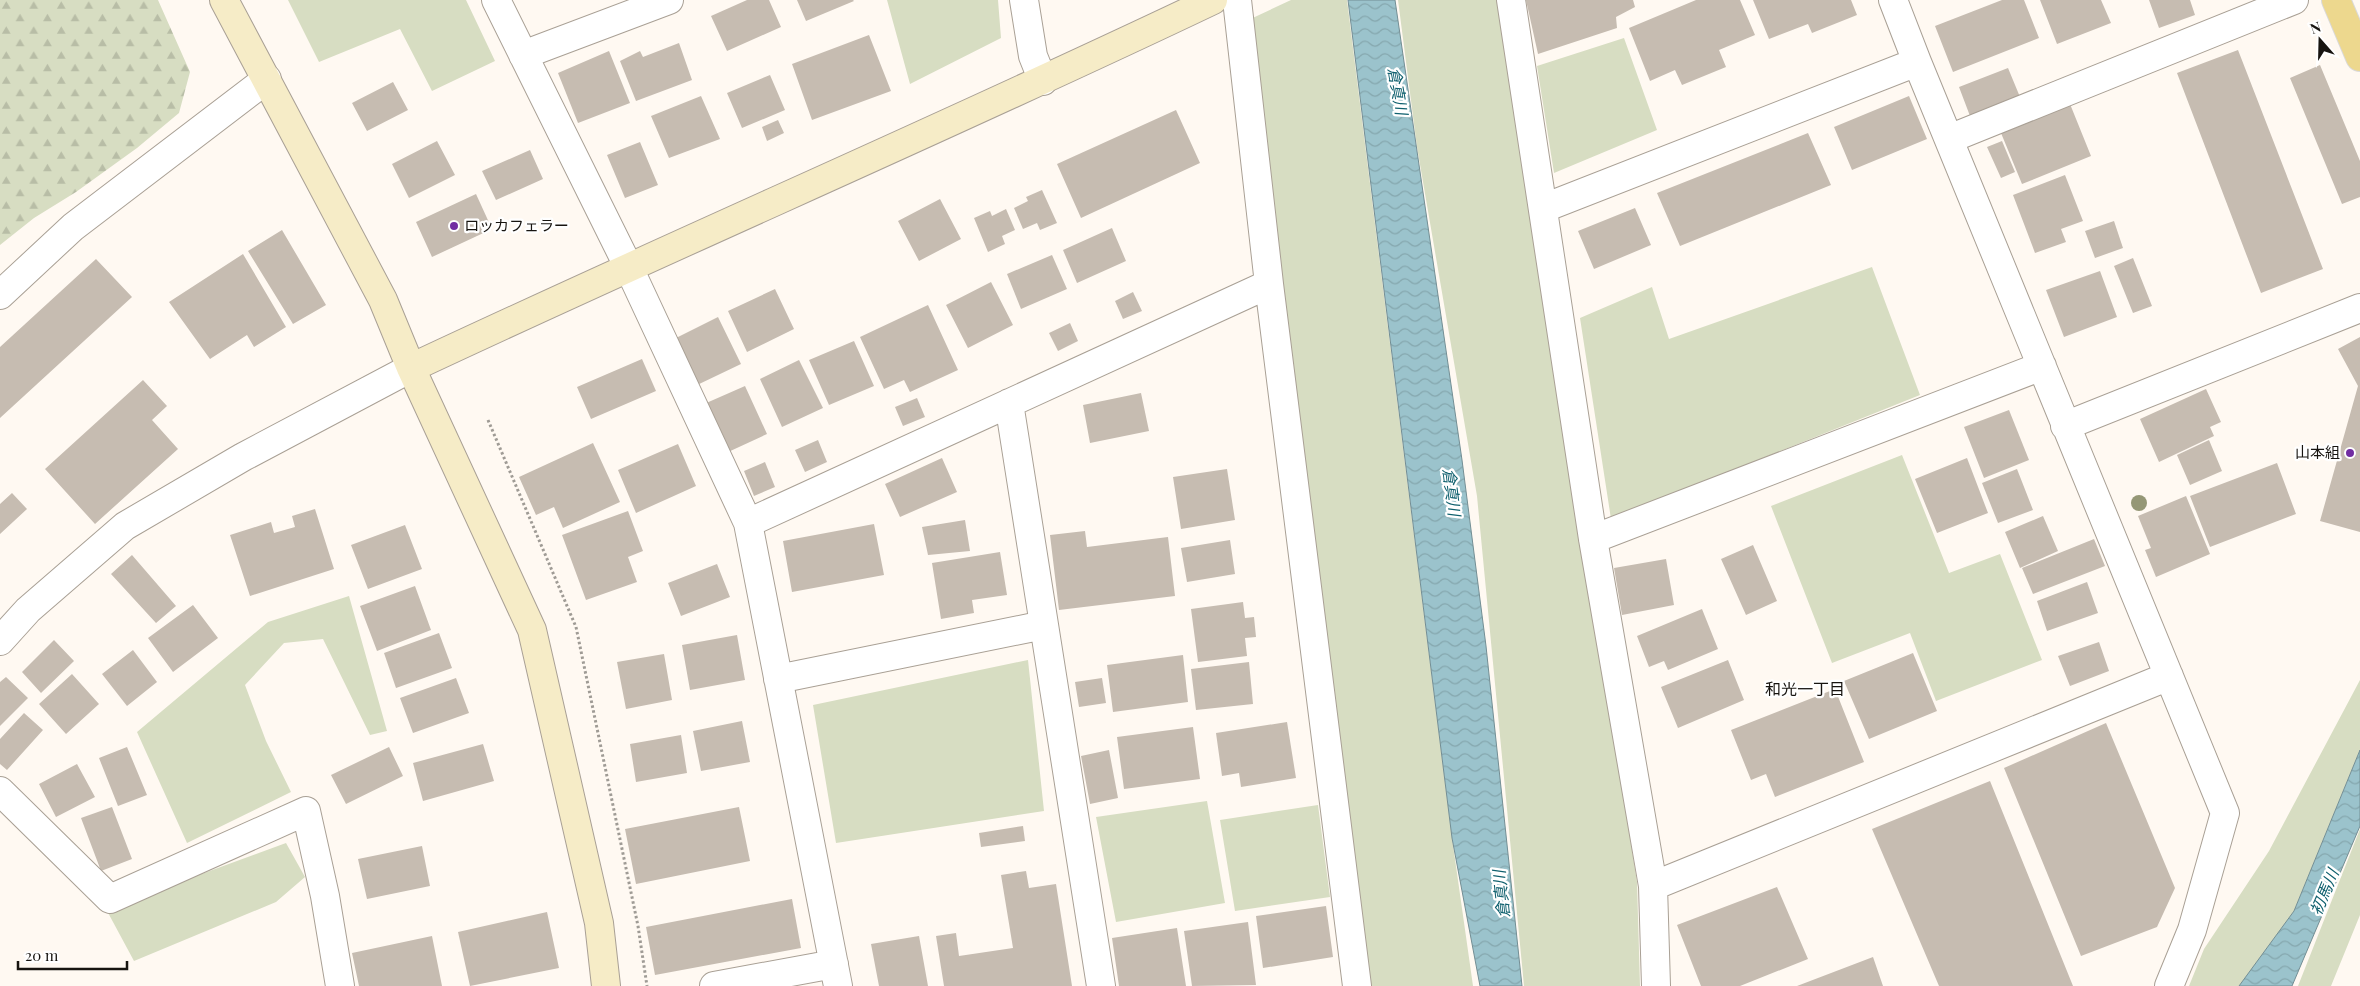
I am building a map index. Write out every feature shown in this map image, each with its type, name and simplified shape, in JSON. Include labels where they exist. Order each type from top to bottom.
[{"type":"main road","points":[[2336,0],[2360,57]]},
{"type":"street","points":[[224,0],[383,300],[411,368],[532,630],[599,923],[606,986]]},
{"type":"street","points":[[496,0],[628,266],[748,523],[836,975],[714,986]]},
{"type":"street","points":[[523,55],[669,0]]},
{"type":"street","points":[[1024,0],[1033,56],[1043,81]]},
{"type":"street","points":[[0,641],[28,610],[125,526],[243,457],[411,368],[628,266],[1043,81],[1213,0]]},
{"type":"street","points":[[1237,0],[1269,284],[1357,986]]},
{"type":"street","points":[[1511,0],[1593,539],[1653,886],[1656,986]]},
{"type":"street","points":[[1893,0],[2065,426],[2225,813],[2192,930],[2168,986]]},
{"type":"street","points":[[1949,139],[2294,0]]},
{"type":"street","points":[[1544,208],[1917,62]]},
{"type":"street","points":[[0,295],[73,227],[267,79]]},
{"type":"street","points":[[748,523],[1269,284]]},
{"type":"street","points":[[2065,426],[2360,308]]},
{"type":"street","points":[[1593,539],[2042,366]]},
{"type":"street","points":[[1009,403],[1101,986]]},
{"type":"street","points":[[778,679],[1044,625]]},
{"type":"street","points":[[1653,886],[2169,676]]},
{"type":"street","points":[[0,791],[110,899],[306,811],[325,896],[340,986]]},
{"type":"green space","points":[[0,0],[158,0],[190,72],[179,113],[137,148],[76,192],[34,218],[0,245]]},
{"type":"green space","points":[[288,0],[466,0],[495,61],[432,91],[400,29],[319,62]]},
{"type":"green space","points":[[887,0],[998,0],[1001,38],[910,84]]},
{"type":"green space","points":[[1291,0],[1347,0],[1452,838],[1473,986],[1357,986],[1244,22]]},
{"type":"green space","points":[[1398,0],[1500,0],[1637,882],[1640,986],[1524,986],[1477,496],[1417,147]]},
{"type":"green space","points":[[1624,38],[1657,130],[1554,173],[1537,66]]},
{"type":"green space","points":[[1872,267],[1920,395],[1611,519],[1580,318],[1652,287],[1669,339]]},
{"type":"green space","points":[[1902,455],[1949,573],[2000,554],[2042,660],[1936,701],[1910,633],[1832,663],[1771,506]]},
{"type":"green space","points":[[349,596],[387,731],[370,735],[323,639],[284,643],[245,685],[266,741],[291,792],[187,843],[137,732],[268,622]]},
{"type":"green space","points":[[1028,660],[1044,811],[836,843],[813,705]]},
{"type":"green space","points":[[2360,680],[2360,750],[2294,911],[2248,986],[2189,986],[2204,949],[2269,851]]},
{"type":"green space","points":[[1207,801],[1225,903],[1116,922],[1096,817]]},
{"type":"green space","points":[[1318,805],[1330,897],[1235,911],[1220,820]]},
{"type":"green space","points":[[2360,829],[2360,915],[2331,986],[2298,986]]},
{"type":"green space","points":[[286,843],[305,877],[276,902],[134,961],[106,909]]},
{"type":"water","name":"倉真川","points":[[1348,0],[1395,0],[1462,460],[1486,646],[1522,986],[1480,986],[1452,838]]},
{"type":"water","name":"初馬川","points":[[2360,750],[2360,826],[2292,986],[2239,986],[2294,911]]},
{"type":"building","points":[[747,0],[769,0],[781,27],[727,51],[711,16]]},
{"type":"building","points":[[797,0],[853,0],[854,1],[806,21]]},
{"type":"building","points":[[1526,0],[1633,0],[1635,7],[1616,17],[1617,28],[1538,54]]},
{"type":"building","points":[[1696,0],[1740,0],[1755,35],[1719,50],[1726,67],[1682,85],[1675,70],[1650,81],[1629,28]]},
{"type":"building","points":[[1753,0],[1851,0],[1857,15],[1812,33],[1808,24],[1769,39]]},
{"type":"building","points":[[2002,0],[2024,0],[2039,38],[1953,72],[1935,26]]},
{"type":"building","points":[[2040,0],[2101,0],[2111,23],[2057,44]]},
{"type":"building","points":[[2149,0],[2190,0],[2195,15],[2159,28]]},
{"type":"building","points":[[869,35],[891,91],[812,120],[792,64]]},
{"type":"building","points":[[679,43],[692,80],[636,101],[620,61],[640,51],[643,57]]},
{"type":"building","points":[[2238,50],[2323,269],[2261,293],[2177,73]]},
{"type":"building","points":[[609,51],[630,103],[578,123],[558,73]]},
{"type":"building","points":[[2320,65],[2360,161],[2360,197],[2342,204],[2290,78]]},
{"type":"building","points":[[2008,68],[2020,97],[1970,116],[1959,87]]},
{"type":"building","points":[[770,75],[785,110],[742,128],[727,93]]},
{"type":"building","points":[[393,82],[408,110],[367,131],[352,103]]},
{"type":"building","points":[[701,96],[720,139],[669,158],[651,116]]},
{"type":"building","points":[[1909,96],[1927,139],[1852,170],[1834,127]]},
{"type":"building","points":[[2070,104],[2091,156],[2022,184],[2001,133]]},
{"type":"building","points":[[1176,110],[1200,163],[1081,218],[1057,164]]},
{"type":"building","points":[[778,120],[784,133],[767,141],[762,127]]},
{"type":"building","points":[[1808,133],[1831,185],[1680,246],[1657,193]]},
{"type":"building","points":[[437,141],[455,175],[409,198],[392,164]]},
{"type":"building","points":[[2002,141],[2015,172],[2001,178],[1987,147]]},
{"type":"building","points":[[640,142],[658,185],[625,198],[607,155]]},
{"type":"building","points":[[530,150],[543,179],[496,200],[482,171]]},
{"type":"building","points":[[2065,175],[2083,221],[2061,229],[2066,242],[2035,253],[2013,195]]},
{"type":"building","points":[[1042,190],[1057,223],[1040,230],[1037,223],[1023,229],[1014,208],[1028,201],[1026,197]]},
{"type":"building","name":"ロッカフェラー","points":[[476,194],[492,229],[432,257],[416,222]]},
{"type":"building","points":[[940,199],[961,239],[919,261],[898,221]]},
{"type":"building","points":[[1635,208],[1651,245],[1594,269],[1578,231]]},
{"type":"building","points":[[1006,209],[1015,230],[1002,236],[1005,244],[988,252],[974,218],[990,211],[992,216]]},
{"type":"building","points":[[2114,221],[2123,248],[2095,258],[2085,231]]},
{"type":"building","points":[[1112,228],[1126,261],[1077,283],[1063,250]]},
{"type":"building","points":[[282,230],[326,305],[293,324],[248,251]]},
{"type":"building","points":[[243,254],[286,327],[254,347],[247,335],[210,359],[169,302]]},
{"type":"building","points":[[1052,255],[1067,289],[1021,309],[1007,274]]},
{"type":"building","points":[[2133,258],[2152,306],[2133,313],[2114,266]]},
{"type":"building","points":[[96,259],[132,297],[0,418],[0,347]]},
{"type":"building","points":[[2100,271],[2117,317],[2064,337],[2046,290]]},
{"type":"building","points":[[991,282],[1013,325],[968,348],[946,305]]},
{"type":"building","points":[[775,289],[794,329],[747,352],[728,311]]},
{"type":"building","points":[[1133,292],[1142,311],[1123,319],[1115,301]]},
{"type":"building","points":[[928,305],[958,370],[910,392],[904,380],[884,389],[860,337]]},
{"type":"building","points":[[718,317],[741,364],[695,386],[672,340]]},
{"type":"building","points":[[1070,323],[1078,341],[1058,351],[1049,333]]},
{"type":"building","name":"山本組","points":[[2360,337],[2360,532],[2320,521],[2358,386],[2338,349]]},
{"type":"building","points":[[854,341],[874,386],[829,405],[809,360]]},
{"type":"building","points":[[642,359],[656,391],[591,419],[577,387]]},
{"type":"building","points":[[799,360],[823,408],[782,427],[760,379]]},
{"type":"building","points":[[143,380],[167,406],[152,420],[178,449],[95,524],[45,469]]},
{"type":"building","points":[[745,386],[767,434],[726,453],[704,404]]},
{"type":"building","points":[[2206,389],[2221,422],[2210,427],[2214,436],[2159,462],[2140,419]]},
{"type":"building","points":[[1141,393],[1149,431],[1090,443],[1083,405]]},
{"type":"building","points":[[917,398],[925,417],[903,426],[895,407]]},
{"type":"building","points":[[2009,410],[2029,460],[1984,478],[1964,427]]},
{"type":"building","points":[[818,440],[827,462],[805,472],[795,450]]},
{"type":"building","points":[[2209,440],[2222,471],[2190,485],[2177,455]]},
{"type":"building","points":[[593,443],[620,502],[563,528],[554,507],[536,515],[519,477]]},
{"type":"building","points":[[678,444],[696,486],[636,513],[618,470]]},
{"type":"building","points":[[942,458],[957,492],[900,517],[885,484]]},
{"type":"building","points":[[1967,458],[1988,513],[1937,533],[1915,479]]},
{"type":"building","points":[[765,462],[775,487],[754,496],[744,471]]},
{"type":"building","points":[[2277,463],[2296,514],[2210,547],[2190,496]]},
{"type":"building","points":[[1227,469],[1235,520],[1181,529],[1173,477]]},
{"type":"building","points":[[2017,469],[2033,510],[1998,523],[1982,483]]},
{"type":"building","points":[[12,493],[27,509],[0,534],[0,504]]},
{"type":"building","points":[[2186,496],[2210,554],[2156,577],[2145,550],[2151,548],[2138,516]]},
{"type":"building","points":[[315,509],[334,569],[250,596],[230,535],[271,522],[274,533],[295,527],[292,516]]},
{"type":"building","points":[[628,511],[643,551],[628,557],[637,582],[586,600],[562,535]]},
{"type":"building","points":[[2043,516],[2058,551],[2020,568],[2005,532]]},
{"type":"building","points":[[965,520],[970,551],[928,555],[922,527]]},
{"type":"building","points":[[874,524],[884,575],[792,592],[783,541]]},
{"type":"building","points":[[405,525],[422,569],[368,589],[351,545]]},
{"type":"building","points":[[1085,531],[1087,547],[1168,537],[1175,596],[1059,610],[1050,535]]},
{"type":"building","points":[[2094,539],[2105,566],[2033,594],[2022,568]]},
{"type":"building","points":[[1230,540],[1235,574],[1187,582],[1181,548]]},
{"type":"building","points":[[1753,545],[1777,601],[1746,615],[1721,559]]},
{"type":"building","points":[[1000,552],[1007,595],[972,600],[974,613],[941,619],[932,563]]},
{"type":"building","points":[[132,555],[176,606],[156,623],[111,574]]},
{"type":"building","points":[[1666,559],[1674,605],[1622,615],[1614,568]]},
{"type":"building","points":[[717,564],[730,597],[681,616],[668,583]]},
{"type":"building","points":[[2087,582],[2098,613],[2047,631],[2037,601]]},
{"type":"building","points":[[415,586],[431,630],[377,651],[360,606]]},
{"type":"building","points":[[1243,602],[1245,618],[1254,617],[1256,637],[1245,638],[1247,656],[1198,662],[1191,609]]},
{"type":"building","points":[[193,605],[218,638],[173,672],[148,638]]},
{"type":"building","points":[[1702,609],[1718,649],[1668,670],[1664,661],[1649,667],[1637,636]]},
{"type":"building","points":[[439,633],[452,668],[396,688],[384,653]]},
{"type":"building","points":[[737,635],[745,680],[690,690],[682,645]]},
{"type":"building","points":[[54,640],[74,661],[41,693],[22,672]]},
{"type":"building","points":[[2099,642],[2109,671],[2070,686],[2058,656]]},
{"type":"building","points":[[133,650],[157,682],[127,706],[102,674]]},
{"type":"building","points":[[1913,653],[1937,711],[1869,739],[1844,681]]},
{"type":"building","points":[[664,654],[672,700],[626,709],[617,662]]},
{"type":"building","points":[[1183,655],[1188,702],[1113,712],[1107,665]]},
{"type":"building","points":[[1728,660],[1744,700],[1678,728],[1661,687]]},
{"type":"building","points":[[1249,662],[1253,704],[1196,710],[1191,669]]},
{"type":"building","points":[[72,674],[99,704],[66,734],[39,704]]},
{"type":"building","points":[[6,677],[28,698],[0,726],[0,682]]},
{"type":"building","points":[[456,678],[469,713],[413,733],[400,698]]},
{"type":"building","points":[[1102,678],[1106,703],[1079,707],[1075,682]]},
{"type":"building","points":[[1835,689],[1864,762],[1775,797],[1766,774],[1751,780],[1731,730]]},
{"type":"building","points":[[24,713],[43,730],[7,770],[0,764],[0,739]]},
{"type":"building","points":[[742,721],[750,762],[701,771],[693,731]]},
{"type":"building","points":[[1287,722],[1296,778],[1241,787],[1239,773],[1222,776],[1216,733]]},
{"type":"building","points":[[2106,723],[2175,888],[2157,927],[2081,956],[2004,768]]},
{"type":"building","points":[[1193,727],[1200,779],[1124,789],[1117,737]]},
{"type":"building","points":[[681,735],[687,773],[636,782],[630,744]]},
{"type":"building","points":[[483,744],[494,781],[423,801],[413,763]]},
{"type":"building","points":[[127,747],[147,795],[118,806],[99,758]]},
{"type":"building","points":[[389,747],[403,776],[346,804],[331,775]]},
{"type":"building","points":[[1109,750],[1118,798],[1090,804],[1081,756]]},
{"type":"building","points":[[77,764],[95,797],[56,817],[39,784]]},
{"type":"building","points":[[1990,781],[2073,986],[1939,986],[1872,829]]},
{"type":"building","points":[[112,807],[132,859],[101,871],[81,818]]},
{"type":"building","points":[[739,807],[750,861],[636,884],[625,829]]},
{"type":"building","points":[[1023,826],[1025,841],[981,847],[979,833]]},
{"type":"building","points":[[422,846],[430,886],[367,899],[358,859]]},
{"type":"building","points":[[1026,871],[1029,888],[1056,884],[1072,986],[944,986],[936,936],[956,933],[959,956],[1013,948],[1001,875]]},
{"type":"building","points":[[1777,887],[1808,959],[1740,986],[1701,986],[1677,925]]},
{"type":"building","points":[[792,899],[801,948],[655,975],[646,927]]},
{"type":"building","points":[[1326,906],[1333,957],[1263,968],[1256,916]]},
{"type":"building","points":[[547,912],[559,968],[470,986],[458,932]]},
{"type":"building","points":[[1248,922],[1256,985],[1192,986],[1184,931]]},
{"type":"building","points":[[1177,928],[1186,986],[1119,986],[1112,938]]},
{"type":"building","points":[[432,936],[442,986],[359,986],[352,953]]},
{"type":"building","points":[[919,936],[928,986],[879,986],[871,944]]},
{"type":"building","points":[[1873,957],[1883,986],[1797,986]]},
{"type":"place","name":"ロッカフェラー","points":[[454,226]]},
{"type":"place","name":"山本組","points":[[2350,453]]},
{"type":"district","name":"和光一丁目","points":[[1805,689]]}]
